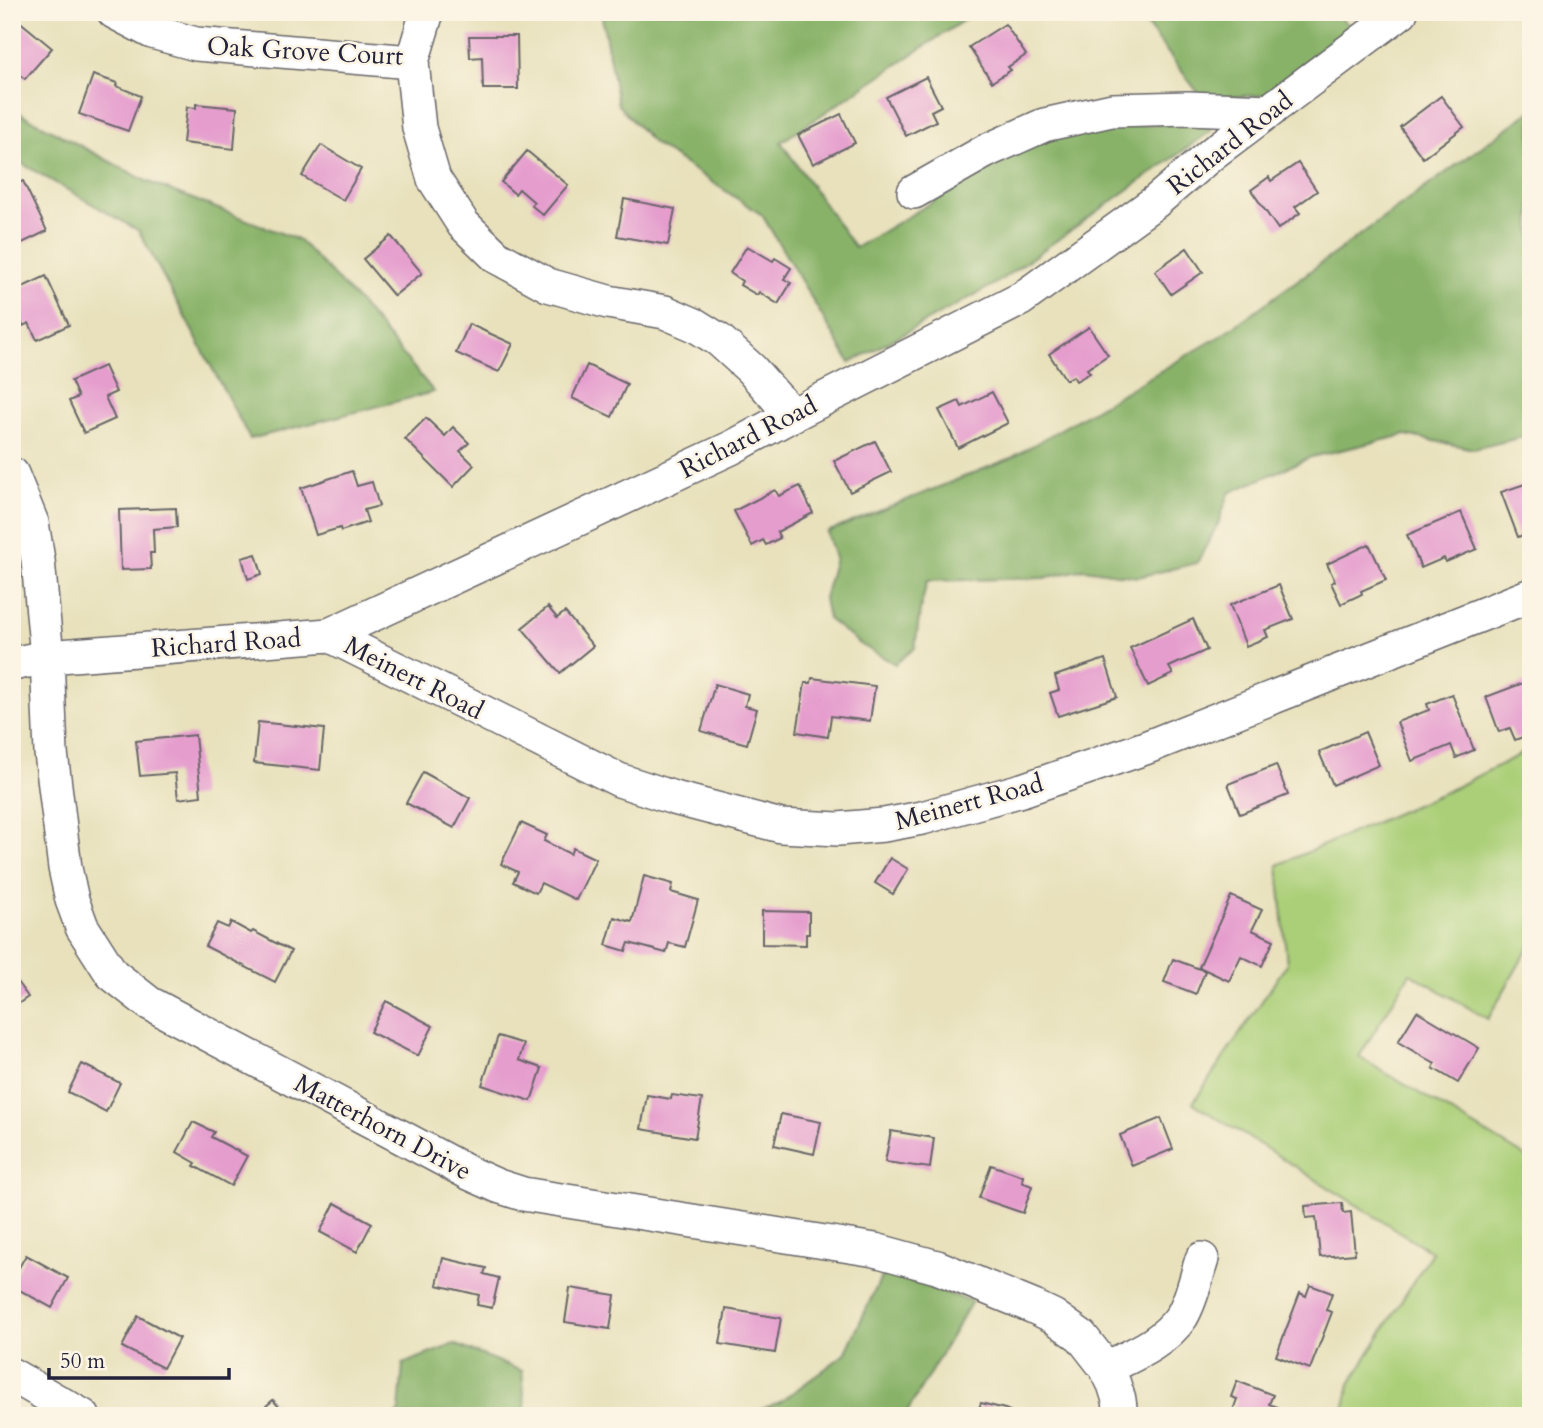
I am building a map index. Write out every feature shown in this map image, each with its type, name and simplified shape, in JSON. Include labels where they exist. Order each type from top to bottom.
[{"type":"street","name":"Oak Grove Court","points":[[114,12],[152,32],[196,44],[412,62],[427,12]]},
{"type":"street","name":"Richard Road","points":[[12,664],[47,657],[329,635],[731,448],[1020,299],[1155,202],[1214,152],[1401,12]]},
{"type":"street","points":[[412,62],[419,128],[434,179],[463,224],[489,249],[498,257],[548,285],[608,302],[666,312],[695,325],[719,340],[751,369],[792,415]]},
{"type":"street","points":[[914,192],[986,151],[1044,125],[1112,110],[1188,108],[1270,111]]},
{"type":"street","name":"Matterhorn Drive","points":[[12,474],[32,523],[38,560],[47,657],[51,753],[65,868],[72,900],[82,927],[112,974],[149,1003],[498,1186],[523,1194],[876,1250],[937,1267],[1034,1307],[1053,1316],[1082,1336],[1091,1347],[1114,1384],[1121,1416]]},
{"type":"street","name":"Meinert Road","points":[[329,635],[619,780],[708,808],[781,826],[838,829],[922,818],[1022,790],[1145,748],[1531,595]]},
{"type":"street","points":[[1105,1368],[1145,1349],[1167,1332],[1182,1315],[1194,1288],[1202,1259]]},
{"type":"street","points":[[12,1375],[83,1416]]},
{"type":"green space","points":[[601,12],[976,12],[781,142],[855,248],[1045,135],[1110,126],[1209,123],[1211,131],[995,284],[850,363],[762,215],[653,143],[618,105]]},
{"type":"green space","points":[[1137,12],[1333,12],[1352,28],[1271,95],[1202,98]]},
{"type":"green space","points":[[12,109],[146,181],[299,240],[359,302],[434,392],[250,439],[139,231],[12,158]]},
{"type":"green space","points":[[1531,111],[1531,435],[1474,449],[1405,435],[1311,457],[1229,493],[1218,524],[1197,563],[1138,577],[1084,569],[1044,578],[927,581],[915,648],[895,664],[860,644],[828,619],[824,598],[835,558],[827,532],[1011,458],[1222,335]]},
{"type":"green space","points":[[1531,749],[1531,943],[1488,1019],[1410,973],[1359,1057],[1531,1160],[1531,1416],[1343,1416],[1350,1384],[1432,1252],[1193,1103],[1287,964],[1278,865],[1450,790]]},
{"type":"green space","points":[[883,1273],[972,1301],[905,1416],[744,1416],[780,1402],[845,1354]]},
{"type":"green space","points":[[454,1344],[522,1371],[526,1416],[395,1416],[399,1411],[403,1364]]},
{"type":"building","points":[[12,15],[52,48],[25,79],[12,69]]},
{"type":"building","points":[[1005,24],[1026,55],[1008,67],[1011,70],[992,82],[969,47]]},
{"type":"building","points":[[469,36],[517,36],[518,89],[483,89],[482,57],[470,58]]},
{"type":"building","points":[[93,75],[117,83],[116,86],[141,96],[128,131],[79,114]]},
{"type":"building","points":[[926,77],[941,106],[931,111],[936,121],[906,136],[886,97]]},
{"type":"building","points":[[1441,96],[1464,127],[1423,158],[1400,127]]},
{"type":"building","points":[[196,104],[237,108],[234,149],[183,143],[187,107],[196,108]]},
{"type":"building","points":[[841,114],[855,143],[813,164],[798,135]]},
{"type":"building","points":[[321,145],[361,169],[343,200],[302,176]]},
{"type":"building","points":[[527,151],[568,185],[543,215],[531,205],[534,202],[519,189],[515,194],[501,182]]},
{"type":"building","points":[[1298,163],[1317,191],[1295,207],[1300,213],[1278,229],[1251,190],[1269,177],[1271,181]]},
{"type":"building","points":[[12,180],[14,185],[23,181],[47,231],[12,248]]},
{"type":"building","points":[[624,199],[675,209],[668,245],[617,236]]},
{"type":"building","points":[[391,236],[422,273],[394,296],[363,259]]},
{"type":"building","points":[[747,246],[791,268],[784,279],[791,283],[778,304],[759,292],[757,295],[740,285],[742,281],[730,273]]},
{"type":"building","points":[[1187,248],[1203,272],[1171,294],[1155,271]]},
{"type":"building","points":[[46,276],[69,325],[37,340],[29,323],[23,326],[12,304],[12,292]]},
{"type":"building","points":[[469,324],[513,344],[499,372],[456,353]]},
{"type":"building","points":[[1089,327],[1108,355],[1087,369],[1090,373],[1076,381],[1073,376],[1066,380],[1049,354]]},
{"type":"building","points":[[587,365],[627,384],[612,417],[572,398]]},
{"type":"building","points":[[104,366],[116,392],[105,397],[115,419],[84,433],[69,401],[78,397],[71,381]]},
{"type":"building","points":[[992,392],[1008,423],[958,448],[939,410],[959,401],[962,407]]},
{"type":"building","points":[[426,418],[445,436],[453,427],[469,443],[460,451],[474,465],[453,487],[405,439]]},
{"type":"building","points":[[875,441],[891,472],[850,492],[834,461]]},
{"type":"building","points":[[352,471],[357,486],[372,482],[379,506],[364,510],[368,522],[341,531],[340,528],[316,535],[301,488]]},
{"type":"building","points":[[1531,482],[1531,532],[1518,537],[1501,492]]},
{"type":"building","points":[[800,486],[813,513],[777,532],[780,538],[766,545],[763,540],[752,546],[734,511],[775,490],[779,496]]},
{"type":"building","points":[[176,508],[177,527],[153,529],[154,553],[150,553],[151,569],[121,570],[119,510]]},
{"type":"building","points":[[1461,512],[1477,549],[1446,562],[1444,558],[1421,568],[1407,535]]},
{"type":"building","points":[[1369,544],[1386,580],[1341,604],[1331,583],[1335,581],[1327,564]]},
{"type":"building","points":[[256,554],[262,574],[248,579],[242,558]]},
{"type":"building","points":[[1279,585],[1293,619],[1265,630],[1268,637],[1246,646],[1230,605]]},
{"type":"building","points":[[548,607],[557,618],[565,612],[593,646],[560,673],[522,628]]},
{"type":"building","points":[[1193,619],[1207,650],[1169,667],[1173,674],[1148,686],[1130,648]]},
{"type":"building","points":[[1105,659],[1117,697],[1058,716],[1050,693],[1059,690],[1055,676]]},
{"type":"building","points":[[812,678],[875,686],[870,721],[831,716],[828,737],[797,732],[805,683],[811,683]]},
{"type":"building","points":[[1531,680],[1531,734],[1515,740],[1510,728],[1499,732],[1486,697]]},
{"type":"building","points":[[715,684],[748,694],[745,706],[757,709],[747,744],[701,731]]},
{"type":"building","points":[[1452,694],[1474,750],[1456,758],[1451,745],[1412,761],[1397,722],[1429,710],[1427,704]]},
{"type":"building","points":[[258,722],[324,729],[320,770],[254,763]]},
{"type":"building","points":[[1365,732],[1379,765],[1333,785],[1319,752]]},
{"type":"building","points":[[195,735],[201,796],[178,799],[175,773],[140,776],[136,741]]},
{"type":"building","points":[[1276,765],[1288,795],[1240,814],[1228,784]]},
{"type":"building","points":[[423,772],[470,798],[454,828],[406,803]]},
{"type":"building","points":[[521,823],[547,835],[544,841],[570,854],[573,848],[596,859],[576,900],[541,883],[536,893],[513,882],[518,872],[501,864]]},
{"type":"building","points":[[890,858],[908,869],[893,894],[875,883]]},
{"type":"building","points":[[644,876],[673,884],[671,892],[698,900],[685,947],[669,943],[666,953],[629,943],[626,951],[606,945],[614,917],[632,922]]},
{"type":"building","points":[[1231,896],[1262,910],[1252,930],[1274,940],[1262,966],[1241,956],[1229,981],[1199,967]]},
{"type":"building","points":[[762,911],[809,912],[806,945],[762,944]]},
{"type":"building","points":[[231,922],[291,951],[275,982],[205,946],[217,923],[228,928]]},
{"type":"building","points":[[1173,959],[1205,971],[1196,994],[1164,982]]},
{"type":"building","points":[[12,975],[28,997],[12,1008]]},
{"type":"building","points":[[386,1001],[433,1026],[418,1056],[370,1032]]},
{"type":"building","points":[[1417,1011],[1479,1048],[1458,1083],[1433,1068],[1435,1064],[1398,1042]]},
{"type":"building","points":[[498,1036],[524,1044],[519,1060],[542,1068],[531,1101],[482,1085]]},
{"type":"building","points":[[82,1064],[120,1083],[106,1112],[68,1092]]},
{"type":"building","points":[[647,1095],[671,1099],[672,1095],[702,1099],[695,1138],[641,1129]]},
{"type":"building","points":[[781,1114],[821,1122],[814,1154],[774,1145]]},
{"type":"building","points":[[1161,1118],[1173,1149],[1132,1166],[1120,1135]]},
{"type":"building","points":[[193,1122],[214,1132],[211,1137],[247,1156],[231,1186],[194,1166],[196,1163],[177,1152]]},
{"type":"building","points":[[891,1131],[934,1138],[930,1168],[885,1162]]},
{"type":"building","points":[[991,1165],[1023,1176],[1022,1182],[1032,1186],[1023,1213],[979,1198]]},
{"type":"building","points":[[335,1203],[372,1223],[357,1252],[320,1232]]},
{"type":"building","points":[[1342,1203],[1343,1213],[1351,1212],[1355,1254],[1320,1257],[1316,1217],[1306,1218],[1305,1206]]},
{"type":"building","points":[[26,1255],[68,1278],[52,1308],[12,1286],[12,1280]]},
{"type":"building","points":[[443,1258],[486,1268],[484,1274],[499,1278],[492,1308],[477,1305],[479,1295],[437,1285]]},
{"type":"building","points":[[1310,1285],[1332,1293],[1326,1310],[1332,1312],[1310,1369],[1276,1356],[1300,1293],[1306,1296]]},
{"type":"building","points":[[570,1288],[615,1295],[610,1329],[565,1322]]},
{"type":"building","points":[[726,1309],[781,1318],[775,1353],[720,1344]]},
{"type":"building","points":[[138,1316],[179,1338],[163,1368],[122,1347]]},
{"type":"building","points":[[1237,1381],[1273,1395],[1269,1404],[1277,1407],[1274,1416],[1231,1416],[1237,1399],[1231,1397]]},
{"type":"building","points":[[273,1400],[287,1416],[255,1416]]},
{"type":"building","points":[[981,1403],[1005,1409],[1021,1416],[976,1416]]}]
